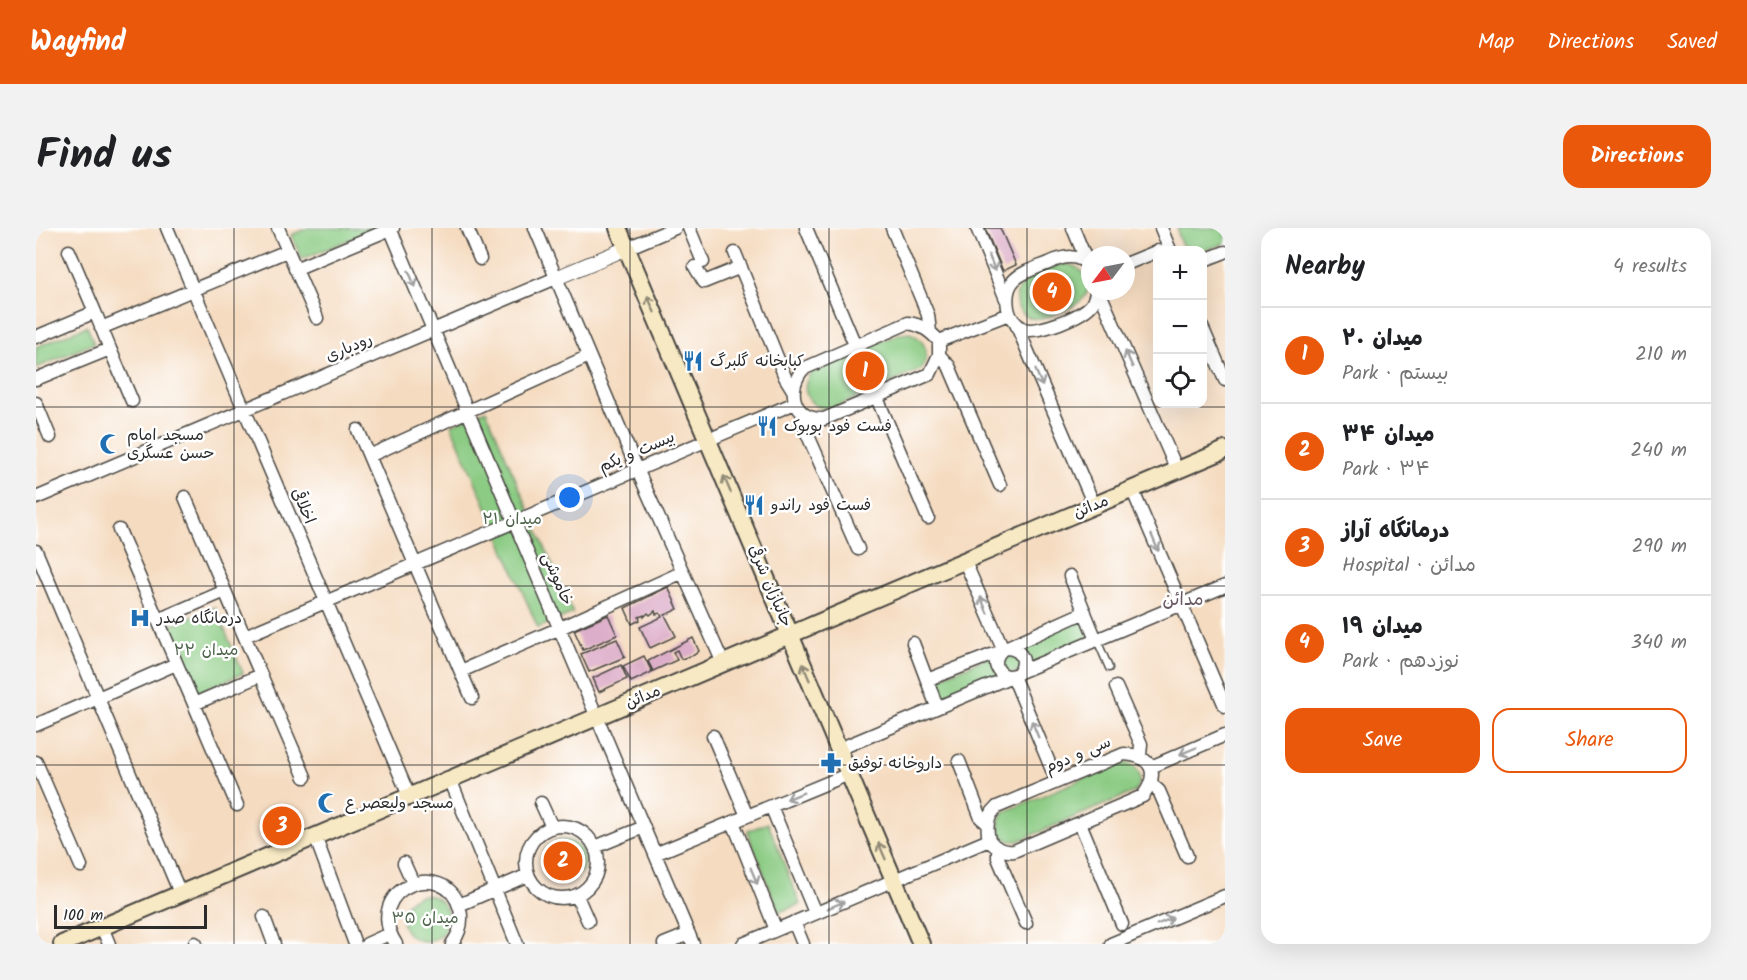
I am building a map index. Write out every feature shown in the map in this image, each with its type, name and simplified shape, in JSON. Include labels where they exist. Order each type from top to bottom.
[{"type":"main road","name":"جانبازان شرقی","points":[[618,228],[921,944]]},
{"type":"main road","name":"مدائن","points":[[62,944],[1225,450]]},
{"type":"street","name":"اخلاقی","points":[[167,228],[409,796]]},
{"type":"street","points":[[295,269],[391,228]]},
{"type":"street","name":"خاموشی","points":[[391,228],[691,939]]},
{"type":"street","points":[[467,228],[480,259]]},
{"type":"street","points":[[535,228],[637,469],[723,663]]},
{"type":"street","name":"رودباری","points":[[36,498],[675,228]]},
{"type":"street","points":[[689,228],[704,282],[741,267]]},
{"type":"street","points":[[806,228],[855,345]]},
{"type":"street","points":[[892,228],[928,315],[939,355],[949,366],[1000,485]]},
{"type":"street","points":[[977,228],[1012,319],[1094,506]]},
{"type":"street","points":[[1073,228],[1081,246]]},
{"type":"street","points":[[1161,228],[1164,246]]},
{"type":"street","points":[[280,229],[287,251],[317,318]]},
{"type":"street","points":[[69,251],[132,401]]},
{"type":"street","points":[[101,328],[287,251]]},
{"type":"street","points":[[1207,259],[1225,252]]},
{"type":"street","points":[[735,253],[797,402],[806,431],[858,549]]},
{"type":"street","points":[[1135,260],[1153,253]]},
{"type":"street","points":[[1006,299],[1008,288],[1013,280],[1062,257],[1073,256],[1081,261]]},
{"type":"street","points":[[935,337],[1012,319],[1032,331],[1041,330],[1083,312],[1094,300]]},
{"type":"street","points":[[1102,300],[1177,470]]},
{"type":"street","points":[[36,337],[95,312]]},
{"type":"street","points":[[935,337],[919,325],[908,323],[803,369],[796,377],[797,402],[813,419],[824,419],[930,374],[939,355]]},
{"type":"street","points":[[1207,337],[1225,380]]},
{"type":"street","points":[[36,379],[110,349]]},
{"type":"street","points":[[369,456],[589,356]]},
{"type":"street","points":[[877,398],[928,518]]},
{"type":"street","name":"بیست و یکم","points":[[245,636],[797,402]]},
{"type":"street","points":[[36,403],[50,437]]},
{"type":"street","points":[[358,430],[472,698]]},
{"type":"street","points":[[1132,489],[1225,706]]},
{"type":"street","points":[[185,497],[305,777]]},
{"type":"street","points":[[119,530],[237,805]]},
{"type":"street","points":[[36,551],[180,894]]},
{"type":"street","points":[[965,562],[1003,650]]},
{"type":"street","points":[[460,671],[683,572]]},
{"type":"street","points":[[1070,576],[1096,640]]},
{"type":"street","points":[[839,749],[1225,586]]},
{"type":"street","points":[[158,620],[225,591]]},
{"type":"street","points":[[927,680],[1003,650],[1085,612]]},
{"type":"street","points":[[913,643],[937,707]]},
{"type":"street","points":[[1003,650],[1017,650],[1023,658],[1022,667],[1015,674],[1003,675],[997,669],[995,660],[1003,650]]},
{"type":"street","points":[[36,725],[177,664]]},
{"type":"street","points":[[1015,674],[1057,782]]},
{"type":"street","points":[[194,704],[261,675]]},
{"type":"street","points":[[993,844],[1005,852],[1014,851],[1143,796],[1151,784],[1153,776],[1151,767],[1140,756],[1141,744],[1116,687]]},
{"type":"street","points":[[1151,767],[1225,735]]},
{"type":"street","points":[[713,736],[747,816]]},
{"type":"street","name":"سی و دوم","points":[[987,823],[997,807],[1124,754],[1140,756]]},
{"type":"street","points":[[959,761],[981,818],[987,823],[998,858],[1026,923]]},
{"type":"street","points":[[36,764],[81,866]]},
{"type":"street","points":[[655,854],[849,774]]},
{"type":"street","points":[[450,779],[517,944]]},
{"type":"street","points":[[1151,784],[1159,791],[1187,856]]},
{"type":"street","points":[[541,803],[552,827]]},
{"type":"street","points":[[771,806],[815,914]]},
{"type":"street","points":[[733,822],[776,930]]},
{"type":"street","points":[[1080,823],[1122,924]]},
{"type":"street","points":[[552,827],[572,827],[590,838],[596,847],[599,858],[598,870],[587,889],[577,896],[566,899],[554,898],[543,893],[528,875],[527,852],[541,832],[552,827]]},
{"type":"street","points":[[596,847],[644,827]]},
{"type":"street","points":[[315,836],[354,944]]},
{"type":"street","points":[[743,944],[894,880],[993,844]]},
{"type":"street","points":[[404,864],[413,883]]},
{"type":"street","points":[[459,905],[528,875]]},
{"type":"street","points":[[366,944],[393,939],[386,922],[393,898],[413,883],[424,882],[435,883],[445,888],[459,905],[461,927],[452,944]]},
{"type":"street","points":[[577,896],[588,921]]},
{"type":"street","points":[[1112,944],[1225,896]]},
{"type":"street","points":[[264,916],[274,944]]},
{"type":"street","points":[[794,922],[803,944]]},
{"type":"street","points":[[102,927],[109,944]]},
{"type":"street","points":[[664,944],[691,939]]},
{"type":"lane","points":[[1096,640],[1108,668]]},
{"type":"green space","points":[[308,228],[378,228],[302,259],[291,235]]},
{"type":"green space","points":[[1178,228],[1225,228],[1225,243],[1210,249],[1207,249],[1207,246],[1184,246],[1179,238]]},
{"type":"green space","points":[[1065,264],[1081,271],[1081,300],[1076,305],[1042,319],[1029,317],[1018,306],[1017,294],[1026,281],[1049,268]]},
{"type":"green space","points":[[87,326],[94,343],[36,368],[36,347]]},
{"type":"green space","points":[[910,333],[924,344],[926,354],[920,370],[831,409],[823,408],[810,401],[805,389],[806,382],[815,369],[899,334]]},
{"type":"green space","name":"میدان ۲۱","points":[[486,410],[573,613],[538,628],[451,425]]},
{"type":"green space","name":"میدان ۲۲","points":[[215,607],[243,673],[198,693],[170,626]]},
{"type":"green space","points":[[1083,617],[1093,639],[939,704],[930,682]]},
{"type":"green space","points":[[1120,763],[1131,764],[1139,774],[1139,785],[1134,792],[1018,841],[1009,841],[1000,833],[999,820],[1004,812]]},
{"type":"green space","points":[[768,823],[800,904],[779,912],[747,831]]},
{"type":"green space","points":[[563,840],[578,846],[584,861],[578,876],[563,882],[548,876],[542,861],[548,846]]},
{"type":"green space","name":"میدان ۳۵","points":[[425,895],[434,896],[442,901],[447,909],[447,927],[442,935],[434,940],[425,941],[416,940],[408,935],[403,927],[402,918],[403,909],[408,901],[416,896]]},
{"type":"building","points":[[985,228],[1000,228],[1016,265],[1003,271]]},
{"type":"building","points":[[668,587],[678,609],[665,615],[676,636],[650,648],[640,627],[662,617],[660,613],[656,614],[655,611],[650,615],[648,613],[644,617],[644,615],[639,617],[640,620],[632,624],[625,608]]},
{"type":"building","points":[[608,615],[617,635],[583,650],[574,630]]},
{"type":"building","points":[[693,638],[699,651],[681,659],[677,650],[673,652],[677,660],[653,671],[648,661]]},
{"type":"building","points":[[617,639],[625,657],[589,672],[581,654]]},
{"type":"building","points":[[644,656],[652,672],[631,682],[623,666]]},
{"type":"building","points":[[621,665],[627,679],[599,692],[593,678]]},
{"type":"place","name":"میدان ۱۹","points":[[1052,292]]},
{"type":"place","name":"کبابخانه گلبرگ","points":[[693,361]]},
{"type":"place","name":"میدان ۲۰","points":[[865,371]]},
{"type":"place","name":"فست فود بوبوک","points":[[767,426]]},
{"type":"place","name":"مسجد امام حسن عسگری","points":[[110,444]]},
{"type":"place","name":"فست فود راندو","points":[[754,505]]},
{"type":"place","name":"درمانگاه صدر","points":[[140,618]]},
{"type":"place","name":"داروخانه توفیق","points":[[831,763]]},
{"type":"place","name":"مسجد ولیعصر ع","points":[[328,803]]},
{"type":"place","name":"درمانگاه آراز","points":[[282,826]]},
{"type":"place","name":"میدان ۳۴","points":[[563,861]]},
{"type":"district","name":"مدائن","points":[[1183,600]]}]
